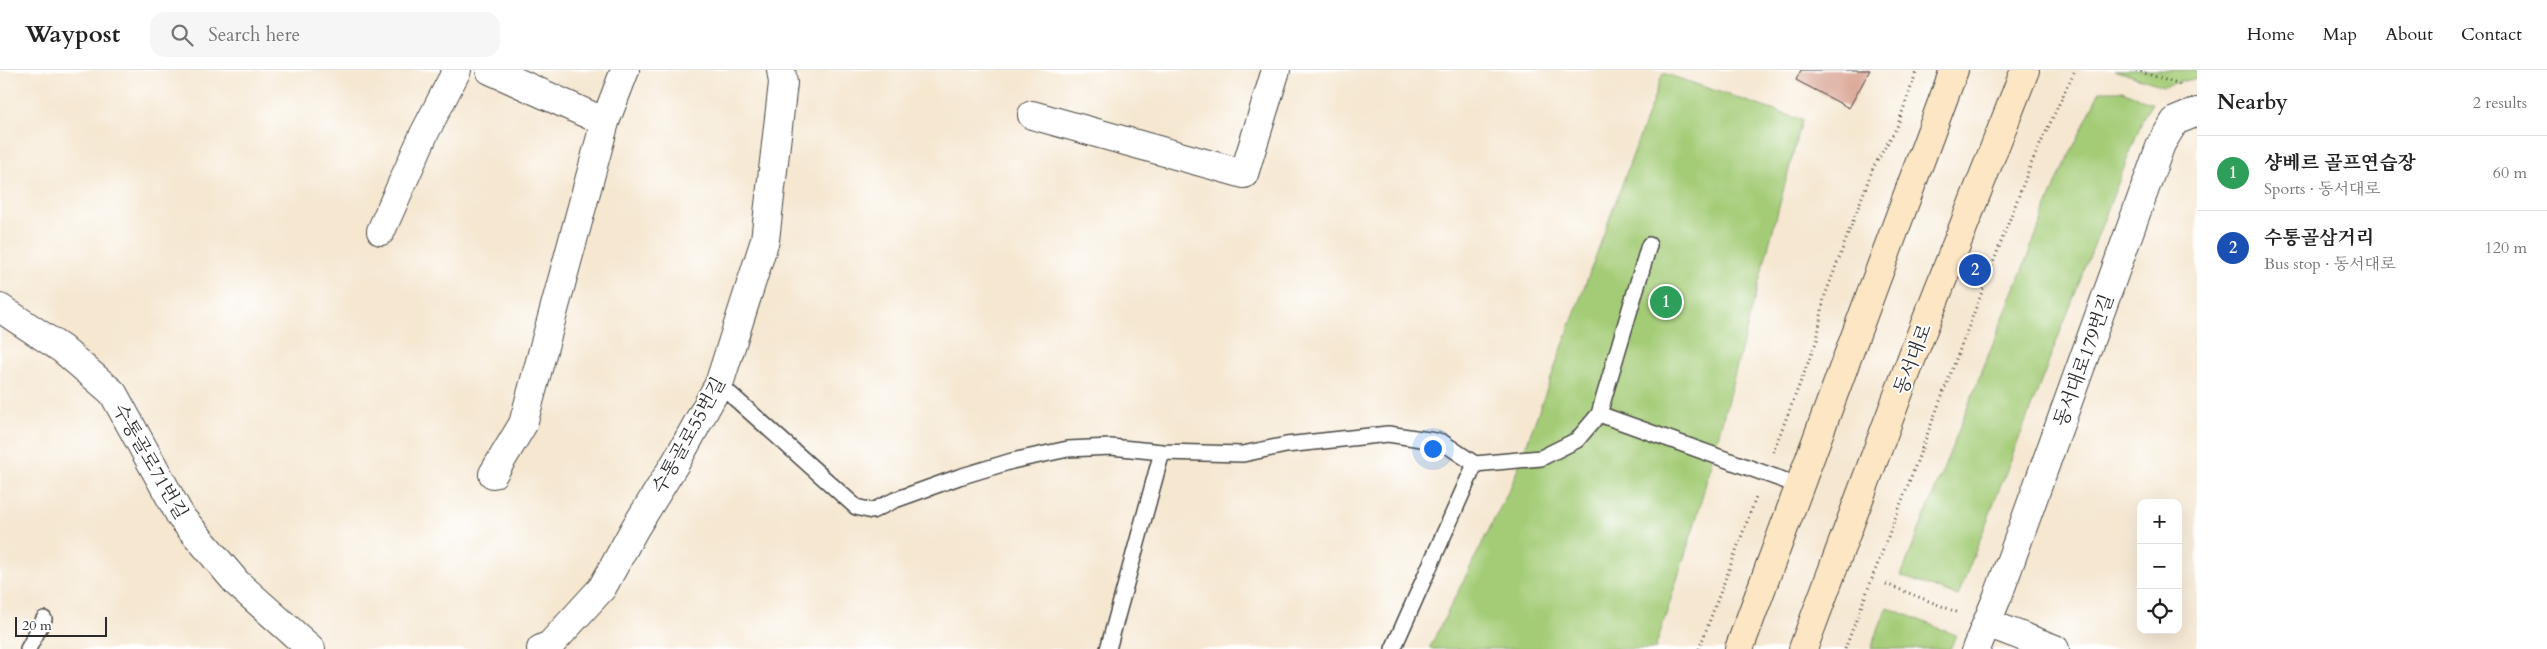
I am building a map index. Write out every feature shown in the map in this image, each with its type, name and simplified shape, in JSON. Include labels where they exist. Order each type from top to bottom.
[{"type":"street","points":[[381,231],[424,134],[457,70]]},
{"type":"street","points":[[490,70],[605,122]]},
{"type":"street","points":[[493,474],[523,424],[605,122],[625,70]]},
{"type":"street","name":"수통골로55번길","points":[[541,649],[550,645],[602,588],[634,528],[676,462],[719,384],[765,240],[783,83],[781,70]]},
{"type":"street","points":[[1032,114],[1244,174],[1276,70]]},
{"type":"street","points":[[1739,649],[1954,70]]},
{"type":"street","name":"동서대로","points":[[1803,649],[1914,352],[2025,70]]},
{"type":"street","name":"동서대로179번길","points":[[1976,649],[2161,144],[2175,121],[2193,100]]},
{"type":"street","name":"수통골로71번길","points":[[0,308],[62,349],[113,393],[181,517],[237,583],[311,649]]},
{"type":"street","points":[[1987,623],[2055,649]]},
{"type":"lane","points":[[719,384],[856,507],[872,511],[895,500],[959,477],[1021,459],[1068,450],[1111,447],[1162,452],[1243,454],[1286,445],[1388,434],[1442,442],[1475,464],[1542,458],[1577,440],[1599,414],[1649,245]]},
{"type":"lane","points":[[1599,414],[1800,486]]},
{"type":"lane","points":[[1108,649],[1162,452]]},
{"type":"lane","points":[[1393,649],[1475,464]]},
{"type":"lane","points":[[28,649],[44,619]]},
{"type":"path","points":[[1773,452],[1818,340],[1824,298],[1873,168],[1896,127],[1917,70]]},
{"type":"path","points":[[1845,649],[2031,164],[2075,70]]},
{"type":"path","points":[[2136,70],[2193,100]]},
{"type":"path","points":[[1699,649],[1755,500]]},
{"type":"path","points":[[1886,584],[1959,613]]},
{"type":"green space","points":[[2114,70],[2197,70],[2197,78],[2163,86]]},
{"type":"green space","points":[[1663,73],[1802,120],[1696,520],[1655,649],[1429,649],[1512,484]]},
{"type":"green space","points":[[2100,91],[2122,91],[2152,103],[2144,116],[1958,596],[1901,576],[2058,179]]},
{"type":"green space","points":[[1887,607],[1956,635],[1950,649],[1871,649]]},
{"type":"building","points":[[1801,70],[1870,70],[1849,108],[1796,80]]},
{"type":"place","name":"수통골삼거리","points":[[1975,270]]},
{"type":"place","name":"샹베르 골프연습장","points":[[1666,302]]}]
